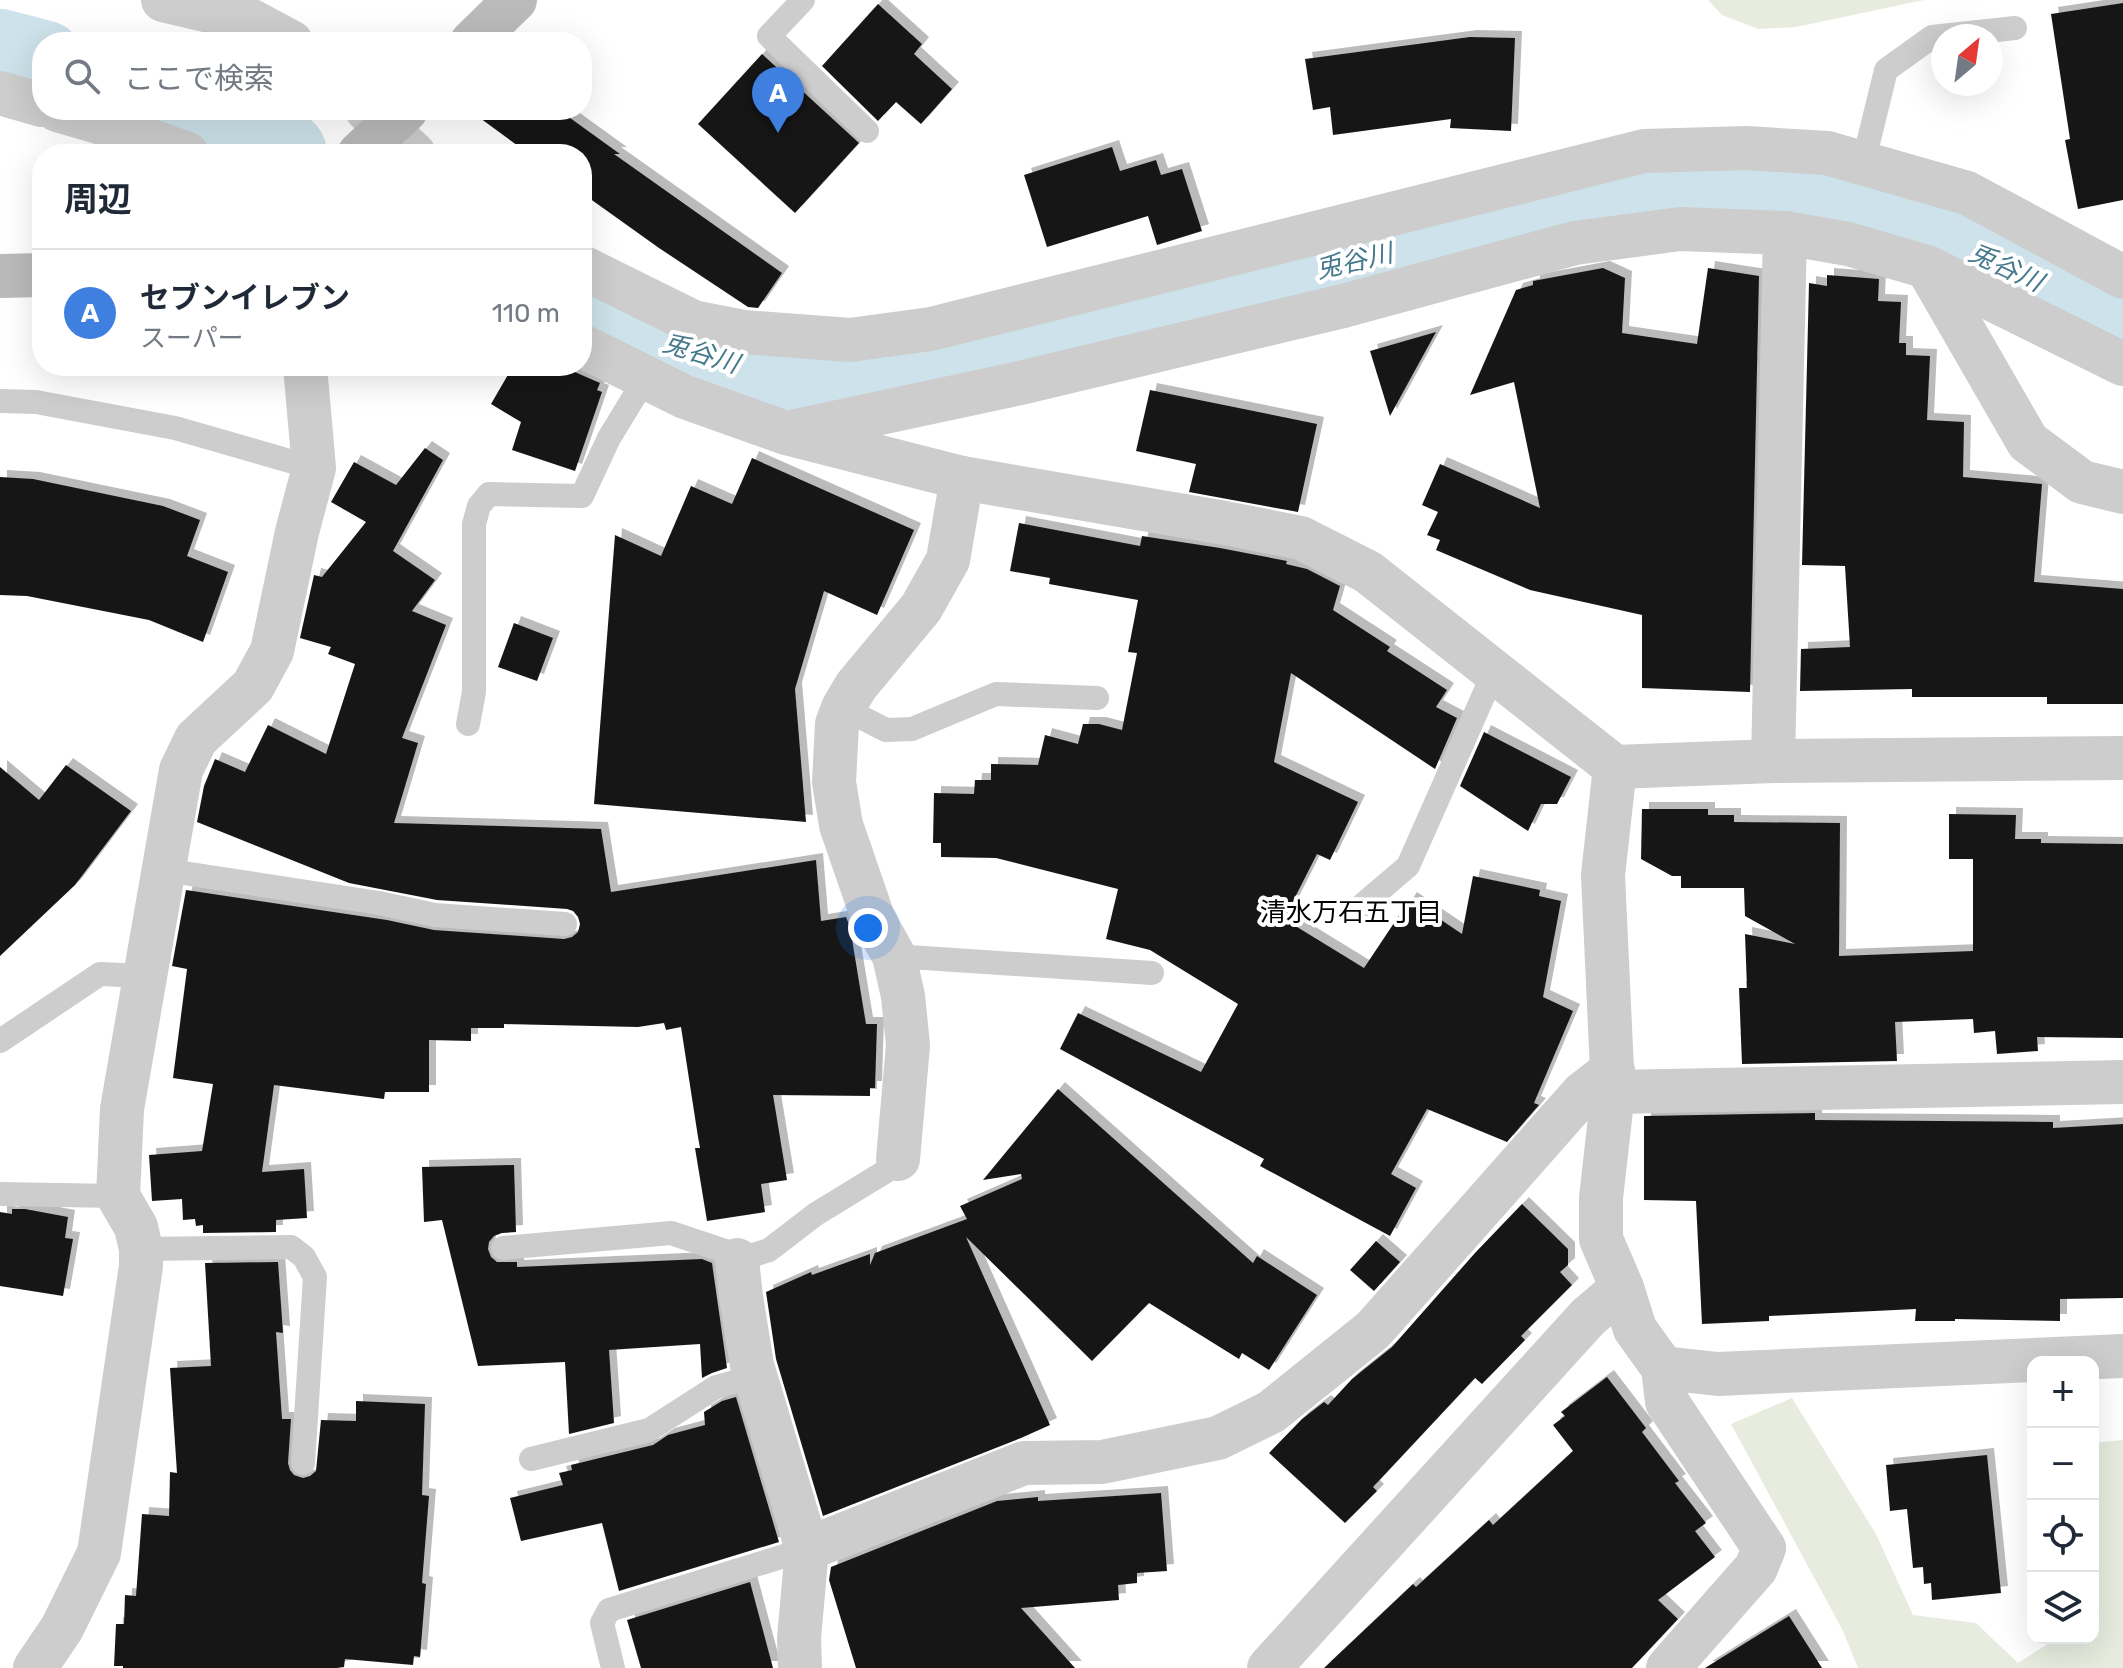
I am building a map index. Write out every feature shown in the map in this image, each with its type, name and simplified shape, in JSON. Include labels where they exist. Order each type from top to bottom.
[{"type":"street","points":[[163,0],[252,21],[272,32]]},
{"type":"street","points":[[482,32],[515,0]]},
{"type":"street","points":[[0,93],[32,102]]},
{"type":"street","points":[[91,120],[160,144]]},
{"type":"street","points":[[592,272],[693,322],[744,332],[850,340],[931,329],[1644,151],[1746,148],[1827,153],[1967,193],[2123,277]]},
{"type":"street","points":[[786,433],[1020,383],[1343,306],[1575,243],[1680,229],[1785,233],[1848,244],[1927,267],[2123,364]]},
{"type":"street","points":[[1773,761],[1785,233]]},
{"type":"street","points":[[1927,267],[2028,442],[2082,482],[2123,492]]},
{"type":"street","points":[[0,276],[32,275]]},
{"type":"street","points":[[592,351],[685,397],[786,433],[962,478],[1301,538],[1368,572],[1615,767],[1773,761],[2123,758]]},
{"type":"street","points":[[35,1668],[62,1628],[99,1553],[141,1266],[136,1227],[118,1196],[122,1109],[181,770],[196,739],[253,686],[272,651],[314,468],[306,376]]},
{"type":"street","points":[[898,1159],[908,1045],[903,996],[894,956],[873,918],[841,825],[834,782],[837,724],[856,686],[921,608],[948,560],[962,478]]},
{"type":"street","points":[[1615,767],[1603,875],[1613,1081],[1601,1198],[1601,1239],[1635,1329],[1663,1368],[1667,1402],[1764,1548],[1756,1568],[1668,1668]]},
{"type":"street","points":[[807,1549],[1024,1463],[1102,1462],[1218,1438],[1271,1412],[1373,1330],[1582,1094],[1613,1081],[2123,1082]]},
{"type":"street","points":[[737,1260],[752,1365],[807,1549],[799,1638],[800,1668]]},
{"type":"street","points":[[1269,1668],[1588,1317],[1622,1288]]},
{"type":"street","points":[[1663,1368],[1718,1374],[2123,1356]]},
{"type":"lane","points":[[803,0],[769,36],[867,131]]},
{"type":"lane","points":[[1863,164],[1886,70],[1932,37],[2015,28]]},
{"type":"lane","points":[[468,724],[474,692],[474,524],[479,506],[489,494],[582,496],[609,438],[645,379]]},
{"type":"lane","points":[[0,401],[36,402],[175,428],[314,468]]},
{"type":"lane","points":[[1353,913],[1408,866],[1494,672]]},
{"type":"lane","points":[[843,708],[886,730],[912,729],[996,694],[1097,698]]},
{"type":"lane","points":[[164,870],[379,903],[435,915],[565,924]]},
{"type":"lane","points":[[894,956],[1152,973]]},
{"type":"lane","points":[[0,1041],[100,974],[144,976]]},
{"type":"lane","points":[[503,1248],[671,1233],[725,1251],[737,1260],[769,1250],[816,1214],[888,1170],[898,1159]]},
{"type":"lane","points":[[0,1194],[118,1196]]},
{"type":"lane","points":[[141,1249],[291,1247],[304,1257],[315,1277],[303,1463]]},
{"type":"lane","points":[[531,1459],[649,1430],[716,1387],[756,1376]]},
{"type":"lane","points":[[613,1668],[602,1623],[609,1610],[807,1549]]},
{"type":"shaded area","points":[[1708,0],[1924,0],[1796,27],[1758,29],[1722,15]]},
{"type":"shaded area","points":[[1792,1398],[1876,1534],[1913,1615],[1976,1623],[2018,1663],[2048,1644],[2099,1644],[2099,1442],[2123,1440],[2123,1668],[1858,1668],[1843,1631],[1731,1424]]},
{"type":"building","points":[[2123,3],[2123,200],[2078,209],[2065,140],[2070,139],[2051,14]]},
{"type":"building","points":[[878,4],[922,44],[914,54],[952,89],[921,124],[896,102],[878,121],[822,66]]},
{"type":"building","points":[[1470,37],[1515,38],[1511,131],[1450,128],[1451,119],[1333,135],[1330,107],[1313,110],[1305,59]]},
{"type":"building","points":[[762,54],[859,143],[795,213],[698,124]]},
{"type":"building","points":[[483,120],[573,120],[620,154],[614,154],[782,273],[758,308],[748,307],[592,200],[592,144],[515,144]]},
{"type":"building","points":[[1112,147],[1120,171],[1156,160],[1161,175],[1182,169],[1202,231],[1157,245],[1148,216],[1047,247],[1024,175]]},
{"type":"building","points":[[1603,268],[1625,278],[1622,333],[1697,344],[1708,268],[1759,276],[1750,692],[1642,688],[1642,615],[1530,590],[1436,550],[1440,540],[1427,535],[1438,512],[1422,505],[1440,464],[1540,508],[1514,382],[1470,395],[1516,290],[1533,285],[1533,281]]},
{"type":"building","points":[[1827,275],[1879,279],[1878,301],[1901,302],[1899,343],[1906,343],[1906,355],[1930,356],[1927,420],[1964,422],[1963,477],[2042,484],[2034,582],[2123,589],[2123,704],[2047,704],[2047,697],[1912,697],[1912,689],[1800,691],[1801,649],[1850,647],[1845,566],[1802,565],[1809,283],[1827,286]]},
{"type":"building","points":[[1436,332],[1390,416],[1370,351]]},
{"type":"building","points":[[507,376],[584,376],[600,383],[597,390],[602,392],[575,471],[512,450],[521,422],[491,404]]},
{"type":"building","points":[[1150,390],[1317,424],[1298,512],[1189,492],[1196,464],[1136,451]]},
{"type":"building","points":[[425,448],[443,460],[393,551],[435,580],[412,611],[446,625],[402,738],[418,743],[394,823],[601,829],[611,892],[816,860],[821,921],[846,917],[866,1024],[877,1024],[875,1088],[870,1088],[870,1096],[773,1095],[787,1180],[761,1184],[765,1212],[707,1221],[695,1148],[700,1148],[681,1027],[666,1030],[664,1023],[638,1027],[504,1024],[504,1028],[471,1028],[471,1041],[429,1040],[429,1092],[385,1092],[384,1099],[274,1085],[262,1172],[304,1169],[307,1218],[276,1220],[276,1232],[203,1233],[203,1225],[196,1226],[195,1219],[183,1220],[182,1199],[152,1201],[149,1155],[202,1151],[213,1084],[173,1078],[187,969],[172,966],[186,890],[434,930],[564,939],[578,932],[578,917],[567,909],[437,900],[349,883],[197,822],[204,786],[215,759],[245,772],[268,725],[326,754],[355,664],[328,654],[331,647],[300,638],[314,575],[322,577],[366,522],[331,502],[354,462],[396,485]]},
{"type":"building","points":[[752,458],[914,530],[877,615],[824,591],[795,689],[806,822],[594,804],[615,535],[661,556],[691,486],[732,504]]},
{"type":"building","points":[[0,477],[33,479],[163,506],[200,520],[187,556],[228,572],[203,642],[149,620],[27,596],[0,595]]},
{"type":"building","points":[[1019,523],[1140,546],[1142,536],[1287,561],[1286,564],[1307,569],[1340,586],[1333,610],[1390,647],[1387,651],[1447,690],[1436,707],[1457,718],[1435,769],[1291,673],[1274,762],[1358,802],[1330,860],[1317,854],[1284,919],[1364,968],[1410,899],[1462,934],[1473,876],[1540,890],[1539,896],[1561,901],[1543,997],[1573,1011],[1534,1103],[1539,1105],[1507,1142],[1427,1109],[1391,1174],[1416,1188],[1390,1236],[1260,1166],[1264,1159],[1060,1049],[1078,1013],[1201,1072],[1238,1004],[1150,950],[1106,939],[1118,889],[996,858],[941,857],[941,843],[933,843],[934,793],[974,794],[975,780],[991,780],[991,764],[1038,765],[1045,735],[1078,744],[1083,724],[1099,724],[1122,730],[1137,653],[1128,652],[1138,600],[1049,584],[1050,578],[1010,571]]},
{"type":"building","points":[[514,623],[553,638],[537,681],[498,667]]},
{"type":"building","points":[[1484,732],[1571,777],[1557,804],[1541,804],[1528,831],[1460,786]]},
{"type":"building","points":[[66,765],[131,811],[75,885],[0,956],[0,767],[39,800]]},
{"type":"building","points":[[1642,809],[1708,809],[1708,815],[1734,815],[1734,822],[1840,823],[1839,956],[1973,951],[1973,859],[1949,859],[1949,814],[2016,815],[2015,839],[2041,839],[2041,843],[2123,844],[2123,1038],[2037,1037],[2038,1051],[1997,1054],[1995,1031],[1974,1033],[1973,1019],[1895,1022],[1897,1061],[1742,1064],[1739,988],[1747,988],[1745,934],[1795,944],[1745,916],[1744,888],[1681,888],[1681,876],[1672,876],[1641,859]]},
{"type":"building","points":[[1058,1089],[1253,1263],[1257,1256],[1317,1295],[1269,1370],[1242,1353],[1239,1359],[1149,1303],[1092,1361],[966,1237],[1050,1425],[823,1516],[776,1359],[766,1292],[811,1272],[812,1275],[870,1254],[870,1265],[875,1253],[967,1219],[960,1206],[1022,1179],[1021,1174],[983,1180]]},
{"type":"building","points":[[1815,1113],[1815,1120],[2053,1122],[2053,1128],[2123,1124],[2123,1298],[2060,1299],[2060,1321],[1915,1321],[1916,1309],[1769,1316],[1769,1321],[1702,1324],[1696,1201],[1644,1200],[1644,1116]]},
{"type":"building","points":[[514,1165],[516,1232],[494,1236],[488,1249],[491,1257],[497,1262],[517,1262],[517,1267],[702,1259],[712,1263],[727,1368],[702,1378],[700,1344],[609,1350],[614,1423],[569,1434],[565,1362],[478,1366],[442,1220],[424,1222],[422,1167]]},
{"type":"building","points":[[1522,1204],[1568,1249],[1568,1265],[1560,1272],[1572,1285],[1521,1336],[1525,1340],[1482,1384],[1475,1378],[1373,1487],[1377,1491],[1345,1523],[1269,1453],[1302,1419],[1324,1402],[1328,1405],[1352,1379],[1392,1347]]},
{"type":"building","points":[[12,1209],[68,1217],[65,1238],[73,1239],[63,1296],[0,1286],[0,1212],[12,1214]]},
{"type":"building","points":[[1376,1241],[1400,1262],[1374,1291],[1350,1270]]},
{"type":"building","points":[[278,1262],[283,1333],[276,1332],[282,1419],[291,1419],[288,1463],[294,1475],[303,1478],[316,1471],[321,1420],[356,1421],[356,1401],[425,1404],[422,1495],[429,1496],[420,1657],[414,1656],[413,1665],[345,1659],[344,1667],[337,1668],[114,1666],[116,1624],[124,1624],[125,1595],[136,1596],[142,1514],[169,1516],[170,1472],[177,1473],[170,1368],[211,1366],[205,1263]]},
{"type":"building","points":[[1607,1377],[1646,1428],[1642,1432],[1706,1523],[1695,1531],[1715,1557],[1658,1600],[1678,1619],[1632,1668],[1324,1668],[1413,1584],[1416,1587],[1489,1520],[1493,1525],[1573,1451],[1553,1425],[1565,1416],[1561,1412]]},
{"type":"building","points":[[736,1397],[779,1542],[619,1591],[602,1523],[521,1541],[510,1498],[563,1485],[559,1473],[572,1470],[571,1465],[653,1445],[668,1435],[705,1425],[704,1412]]},
{"type":"building","points":[[1987,1455],[2001,1593],[1932,1600],[1931,1583],[1924,1584],[1923,1567],[1913,1568],[1907,1509],[1890,1511],[1886,1465]]},
{"type":"building","points":[[1161,1493],[1167,1571],[1137,1573],[1137,1583],[1118,1585],[1119,1600],[1021,1608],[1075,1668],[856,1668],[829,1580],[831,1567],[997,1501]]},
{"type":"building","points":[[750,1582],[773,1668],[641,1668],[627,1620]]},
{"type":"building","points":[[1789,1616],[1822,1668],[1705,1668]]},
{"type":"waterway","name":"兎谷川","points":[[0,53],[32,61]]},
{"type":"waterway","name":"兎谷川","points":[[219,120],[264,144]]},
{"type":"waterway","name":"兎谷川","points":[[592,309],[661,343],[790,379],[907,377],[1030,353],[1299,273],[1538,218],[1704,193],[1785,200],[1902,218],[2123,323]]},
{"type":"place","name":"セブンイレブン","points":[[778,133]]},
{"type":"district","name":"清水万石五丁目","points":[[1351,912]]}]
